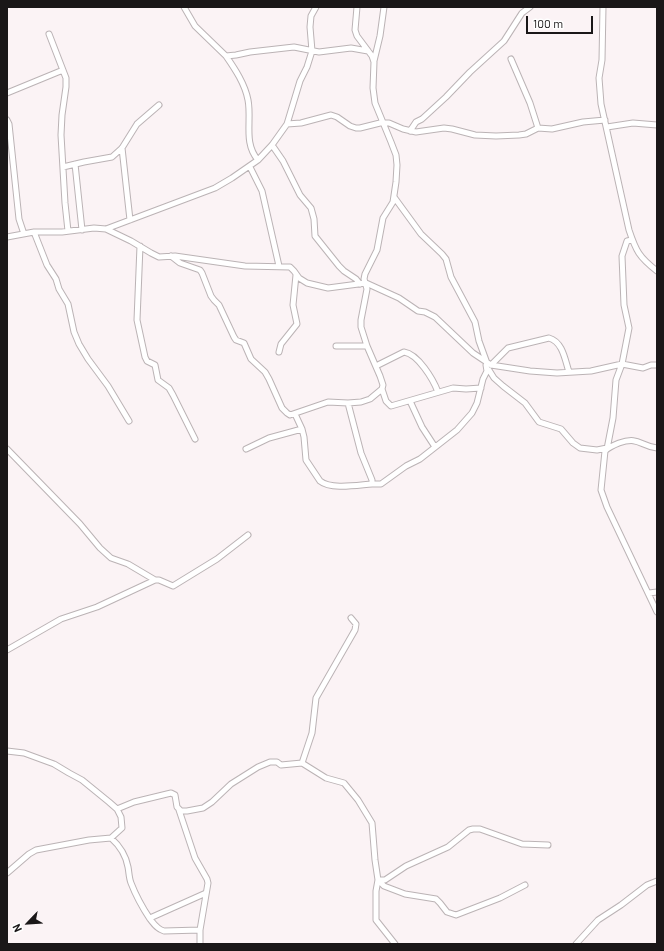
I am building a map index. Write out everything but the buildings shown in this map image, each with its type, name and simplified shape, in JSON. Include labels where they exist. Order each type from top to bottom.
[{"type":"street","points":[[184,7],[195,26],[226,56],[244,87],[250,111],[248,129],[252,152],[258,160]]},
{"type":"street","points":[[106,229],[215,188],[250,167],[258,160],[272,145],[287,124],[300,81],[307,67],[312,51],[310,27],[311,16],[316,7]]},
{"type":"street","points":[[357,7],[355,30],[357,36],[374,62]]},
{"type":"street","points":[[363,284],[365,274],[377,250],[381,222],[393,202],[396,182],[396,155],[373,97],[374,62],[380,36],[384,7]]},
{"type":"street","points":[[410,131],[416,122],[422,119],[446,97],[470,72],[504,41],[522,13],[530,7]]},
{"type":"street","points":[[603,7],[602,60],[599,78],[601,104],[632,240],[641,257],[657,271]]},
{"type":"street","points":[[49,34],[66,78],[62,115],[63,167],[68,231]]},
{"type":"street","points":[[226,56],[294,47],[319,52],[351,48],[368,51]]},
{"type":"street","points":[[511,59],[530,103],[538,128]]},
{"type":"street","points":[[7,93],[63,70]]},
{"type":"street","points":[[63,167],[112,157],[122,148],[137,124],[159,105]]},
{"type":"street","points":[[287,124],[301,123],[331,116],[337,117],[350,126],[356,128],[383,123],[410,131],[422,132],[444,128],[475,135],[496,136],[526,134],[538,128],[552,129],[583,122],[605,120]]},
{"type":"street","points":[[7,120],[10,124],[19,219],[24,234]]},
{"type":"street","points":[[607,127],[633,123],[657,125]]},
{"type":"street","points":[[272,145],[283,161],[300,195],[311,208],[314,219],[314,236],[344,271],[368,289],[361,320],[361,327],[367,346],[380,376],[386,401],[391,406],[453,388],[481,388]]},
{"type":"street","points":[[122,148],[130,220]]},
{"type":"street","points":[[75,164],[82,230]]},
{"type":"street","points":[[250,167],[262,191],[279,266]]},
{"type":"street","points":[[394,197],[421,234],[442,254],[446,260],[451,277],[475,322],[479,341],[488,367]]},
{"type":"street","points":[[7,237],[34,232],[68,231],[94,228],[106,229],[159,257],[188,257],[245,266],[279,266],[292,269],[298,278],[307,283],[328,288],[363,284],[399,298],[418,311],[425,312],[435,317],[488,367],[498,382],[525,403],[539,422],[561,429],[565,432],[573,444],[580,448],[597,450],[630,440],[657,448]]},
{"type":"street","points":[[34,232],[47,265],[56,278],[59,289],[68,304],[74,332],[79,344],[108,386],[129,421]]},
{"type":"street","points":[[632,240],[627,241],[622,256],[624,305],[629,328],[622,364],[616,380],[613,418],[607,448],[605,451],[602,486],[603,496],[657,612]]},
{"type":"street","points":[[140,246],[137,320],[143,351],[147,361],[155,365],[158,380],[173,394],[195,439]]},
{"type":"street","points":[[170,256],[180,263],[200,270],[211,296],[219,305],[234,337],[236,340],[244,343],[251,359],[265,372],[282,408],[290,415],[328,402],[361,402],[370,399],[382,389]]},
{"type":"street","points":[[279,352],[281,344],[297,324],[293,305],[296,275]]},
{"type":"street","points":[[295,414],[304,437],[306,460],[323,484],[330,486],[381,484],[406,466],[420,459],[453,434],[472,412],[477,403],[483,379],[488,367],[508,348],[548,338],[558,343],[569,372]]},
{"type":"street","points":[[336,346],[367,346]]},
{"type":"street","points":[[376,366],[404,352],[408,353],[432,378],[438,392]]},
{"type":"street","points":[[488,367],[557,373],[591,371],[622,364],[643,368],[651,365],[657,365]]},
{"type":"street","points":[[410,401],[422,427],[435,447]]},
{"type":"street","points":[[348,402],[361,453],[372,480],[372,484]]},
{"type":"street","points":[[246,449],[269,438],[302,429]]},
{"type":"street","points":[[7,449],[80,524],[100,548],[112,558],[128,564],[155,580],[159,580],[173,586],[217,559],[248,535]]},
{"type":"street","points":[[7,650],[61,619],[97,607],[155,580]]},
{"type":"street","points":[[649,593],[657,592]]},
{"type":"street","points":[[302,763],[312,733],[316,698],[355,630],[356,624],[351,618]]},
{"type":"street","points":[[7,751],[24,753],[54,764],[82,780],[117,809],[122,822],[122,828],[111,838],[89,840],[36,850],[29,854],[7,873]]},
{"type":"street","points":[[179,810],[187,812],[203,808],[232,784],[258,767],[270,762],[276,762],[282,765],[302,763],[326,778],[344,783],[358,800],[372,823],[378,880],[376,890],[376,920],[395,944]]},
{"type":"street","points":[[117,809],[134,802],[171,793],[175,795],[177,808],[179,810],[195,858],[208,883],[200,930],[200,944]]},
{"type":"street","points":[[378,880],[385,880],[406,866],[448,847],[465,833],[473,829],[480,829],[522,844],[548,845]]},
{"type":"street","points":[[118,844],[119,832]]},
{"type":"street","points":[[111,838],[118,844],[127,862],[130,881],[140,905],[159,929],[164,931],[200,930]]},
{"type":"street","points":[[378,880],[384,886],[405,894],[436,899],[447,912],[456,915],[500,898],[525,885]]},
{"type":"street","points":[[576,944],[598,920],[648,885],[657,881]]},
{"type":"street","points":[[150,918],[206,893]]}]
